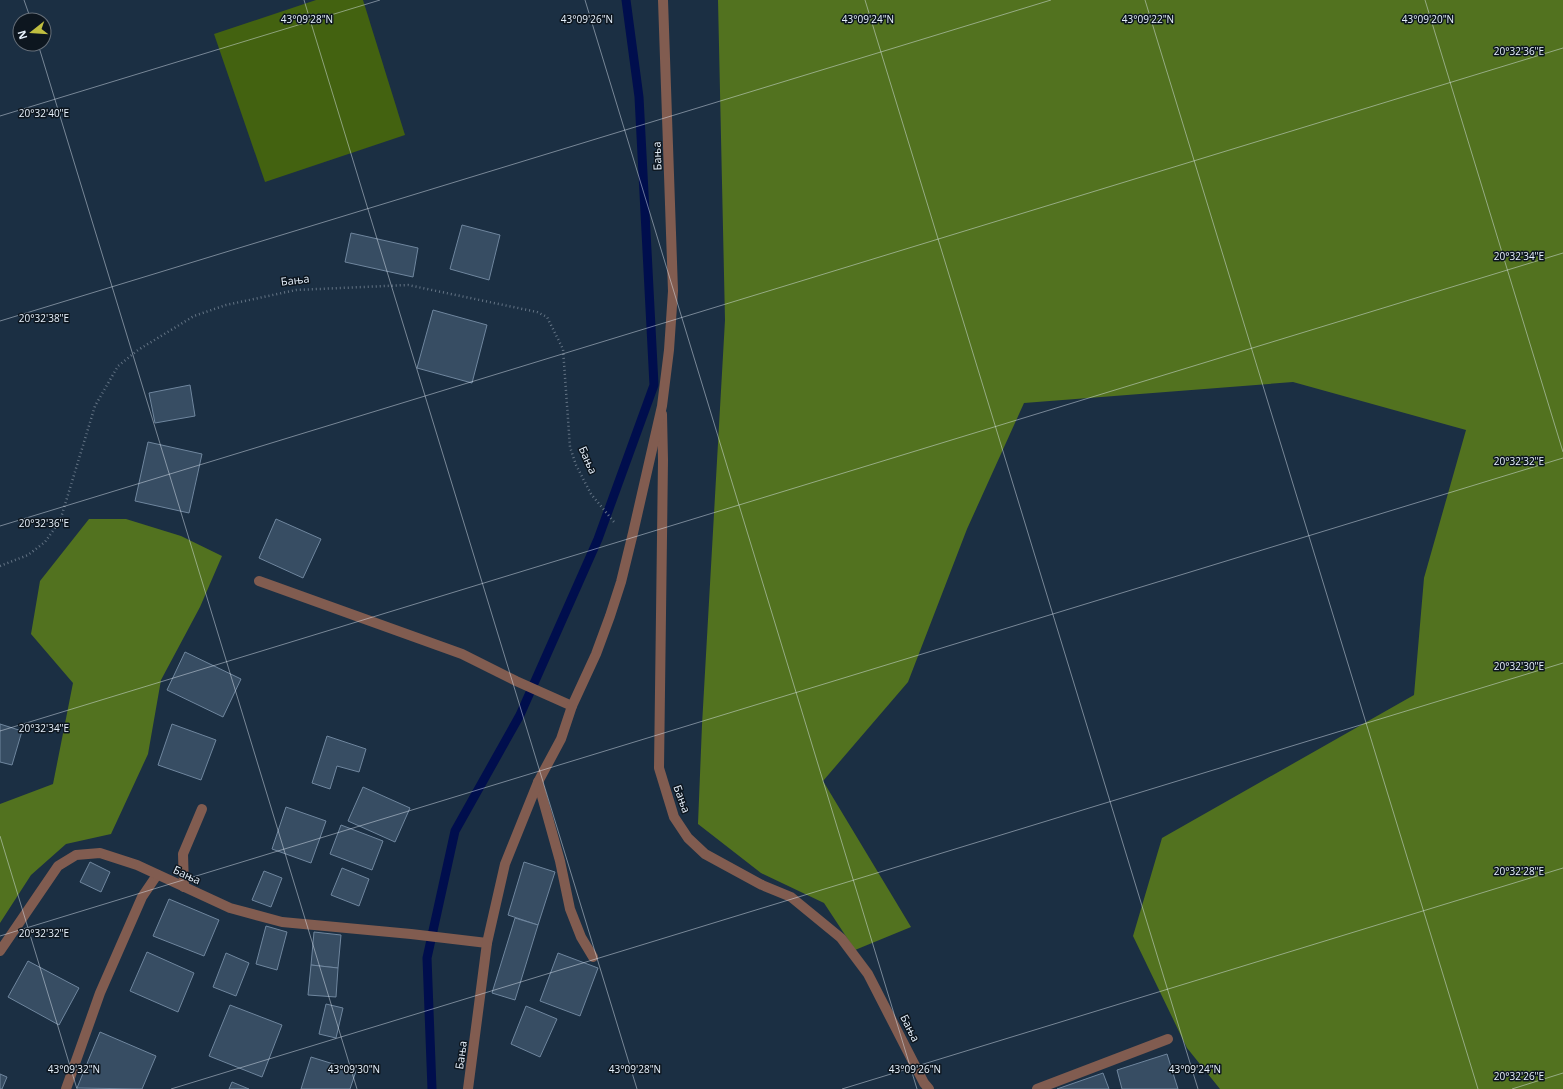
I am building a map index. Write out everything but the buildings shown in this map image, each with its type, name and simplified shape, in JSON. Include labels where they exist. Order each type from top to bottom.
[{"type":"street","name":"Бања","points":[[468,1089],[488,943],[505,864],[538,782],[560,739],[572,706],[596,654],[621,582],[662,406],[669,350],[673,291],[663,0]]},
{"type":"street","name":"Бања","points":[[662,406],[663,460],[659,768],[674,817],[688,838],[705,854],[762,885],[791,897],[841,938],[868,974],[924,1083],[929,1089]]},
{"type":"street","points":[[259,581],[462,654],[516,681],[572,706]]},
{"type":"street","points":[[538,782],[560,861],[570,909],[581,937],[593,957]]},
{"type":"street","points":[[184,887],[183,854],[202,809]]},
{"type":"street","name":"Бања","points":[[0,951],[58,866],[76,855],[100,853],[137,865],[230,908],[282,922],[488,943]]},
{"type":"street","points":[[66,1089],[100,993],[142,898],[157,875]]},
{"type":"street","points":[[1037,1089],[1168,1039]]},
{"type":"path","name":"Бања","points":[[0,566],[28,555],[45,542],[60,521],[95,406],[118,366],[138,350],[194,316],[226,305],[296,290],[408,285],[537,312],[548,317],[563,349],[570,447],[576,465],[591,494],[612,521]]},
{"type":"green space","points":[[316,0],[363,0],[405,135],[265,182],[214,34]]},
{"type":"green space","points":[[718,0],[1563,0],[1563,1089],[1220,1089],[1187,1048],[1133,936],[1162,838],[1414,695],[1424,578],[1466,430],[1293,382],[1024,403],[967,529],[908,682],[823,781],[911,927],[855,950],[824,903],[761,873],[698,824],[702,725],[725,320]]},
{"type":"green space","points":[[89,519],[126,519],[181,536],[222,556],[200,607],[161,680],[148,754],[111,834],[66,844],[31,875],[0,923],[0,804],[53,784],[73,683],[31,634],[40,581]]},
{"type":"waterway","points":[[432,1089],[427,958],[455,831],[520,715],[598,539],[654,385],[639,97],[626,0]]}]
